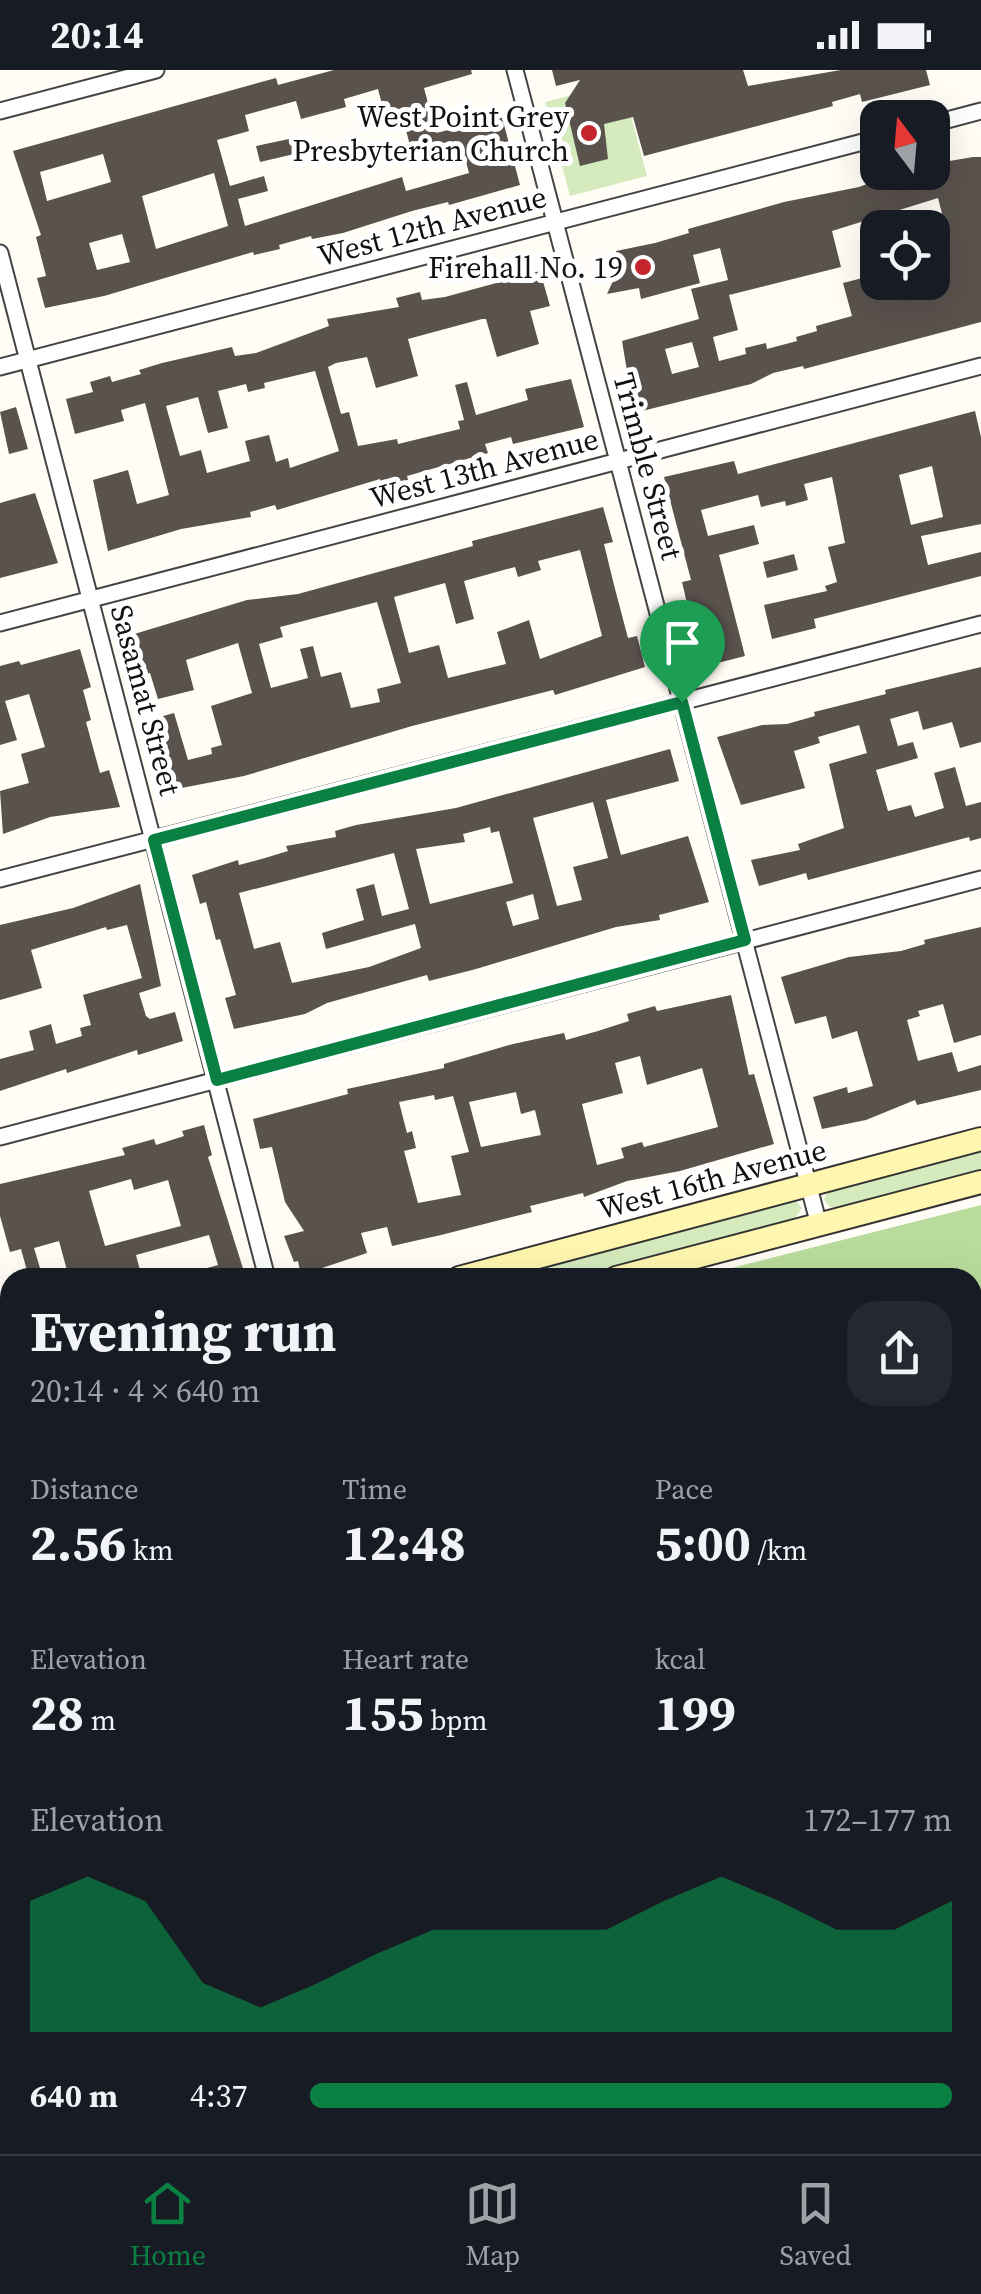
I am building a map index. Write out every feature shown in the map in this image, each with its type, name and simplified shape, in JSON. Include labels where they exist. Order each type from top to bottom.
[{"type":"main road","name":"West 16th Avenue","points":[[496,1268],[981,1139]]},
{"type":"main road","points":[[654,1268],[981,1182]]},
{"type":"street","points":[[0,111],[156,70]]},
{"type":"street","name":"Trimble Street","points":[[515,70],[819,1225]]},
{"type":"street","points":[[950,119],[981,111]]},
{"type":"street","name":"West 12th Avenue","points":[[0,366],[860,143]]},
{"type":"street","name":"Sasamat Street","points":[[0,254],[265,1268]]},
{"type":"street","name":"West 13th Avenue","points":[[0,623],[981,366]]},
{"type":"street","points":[[0,880],[981,624]]},
{"type":"street","points":[[0,1137],[981,879]]},
{"type":"green space","points":[[622,82],[647,176],[570,196],[545,102]]},
{"type":"green space","points":[[981,1150],[981,1171],[840,1208],[830,1207],[824,1200],[827,1192]]},
{"type":"green space","points":[[795,1200],[802,1208],[794,1220],[607,1268],[533,1268]]},
{"type":"green space","points":[[981,1205],[981,1268],[732,1268]]},
{"type":"building","points":[[334,70],[471,70],[472,74],[424,88],[436,133],[502,117],[520,185],[412,211],[343,233],[312,239],[311,236],[279,245],[280,249],[254,255],[253,252],[104,296],[45,308],[37,278],[46,276],[36,237],[41,235],[13,151],[276,78],[278,85]],"holes":[[[378,89],[388,127],[404,123],[414,160],[462,147],[469,173],[406,191],[402,177],[245,226],[238,199],[268,191],[264,176],[230,186],[217,140],[249,131],[245,115],[296,101],[301,119],[346,107],[344,99]],[[103,154],[111,182],[47,201],[40,172]],[[214,173],[228,226],[156,249],[142,196]],[[122,234],[130,262],[97,270],[89,243]]]},
{"type":"building","points":[[552,70],[743,70],[748,86],[841,70],[926,70],[930,85],[870,100],[862,100],[860,94],[832,102],[833,106],[644,156],[633,117],[604,124],[608,159],[580,166],[565,103],[580,80],[556,86]]},
{"type":"building","points":[[303,136],[307,151],[260,162],[256,146]]},
{"type":"building","points":[[981,157],[981,322],[804,369],[803,366],[773,373],[751,384],[634,413],[622,341],[699,319],[691,289],[728,280],[720,248],[693,255],[700,283],[641,299],[639,288],[607,294],[618,270],[616,251],[655,243],[689,233],[688,229],[784,202],[859,187],[950,190],[950,161]],"holes":[[[692,342],[699,367],[672,374],[665,349]]]},
{"type":"building","points":[[540,271],[550,306],[530,311],[539,344],[497,357],[486,319],[482,319],[408,339],[418,376],[376,388],[367,357],[328,367],[341,414],[349,412],[358,446],[397,439],[398,444],[460,429],[458,421],[464,420],[455,385],[467,382],[476,415],[528,400],[525,389],[571,379],[584,427],[513,444],[511,437],[485,444],[488,453],[407,476],[408,480],[382,486],[380,479],[277,510],[275,505],[250,512],[251,517],[181,529],[108,551],[93,480],[128,470],[137,504],[169,495],[145,403],[121,410],[124,421],[75,434],[66,399],[93,392],[90,382],[110,376],[112,382],[162,363],[232,347],[235,356],[256,353],[329,326],[327,319],[399,307],[396,298],[420,292],[422,300]],"holes":[[[315,371],[339,451],[290,468],[288,458],[276,462],[269,435],[245,441],[250,461],[207,473],[201,450],[180,456],[166,406],[198,397],[208,433],[228,428],[218,391],[246,384],[248,392],[265,388],[264,383]]]},
{"type":"building","points":[[16,407],[28,449],[9,454],[0,412]]},
{"type":"building","points":[[975,411],[981,437],[981,524],[921,536],[928,565],[981,552],[981,576],[814,619],[816,628],[772,639],[764,605],[827,591],[825,586],[837,582],[828,547],[845,543],[832,477],[804,484],[808,500],[786,506],[785,501],[761,507],[758,495],[701,510],[708,536],[754,525],[759,544],[719,555],[745,656],[702,667],[682,582],[691,580],[664,477],[734,461],[738,474]],"holes":[[[932,466],[943,517],[911,525],[899,475]]]},
{"type":"building","points":[[35,493],[58,563],[0,578],[0,503]]},
{"type":"building","points":[[603,507],[613,542],[604,544],[614,585],[628,638],[637,636],[645,667],[555,695],[553,690],[412,726],[244,776],[171,790],[156,718],[174,713],[188,760],[212,754],[211,748],[222,745],[211,706],[252,693],[238,643],[186,660],[194,690],[158,699],[150,673],[142,675],[131,635],[247,600],[298,594],[473,546],[472,541]],"holes":[[[580,550],[602,636],[540,659],[529,620],[497,632],[506,664],[448,678],[439,645],[409,653],[394,597],[445,583],[456,624],[474,619],[464,581],[515,567],[518,577],[541,570],[538,561]],[[377,602],[401,683],[377,689],[380,702],[351,708],[341,672],[321,677],[313,646],[300,649],[308,678],[271,688],[259,644],[283,637],[280,627]]]},
{"type":"building","points":[[794,554],[798,570],[767,578],[763,562]]},
{"type":"building","points":[[80,649],[91,687],[83,690],[91,720],[86,722],[100,773],[109,770],[120,807],[50,817],[3,834],[0,791],[29,783],[21,754],[45,747],[29,694],[5,701],[17,740],[0,745],[0,666],[19,661],[21,665]]},
{"type":"building","points":[[981,667],[981,742],[960,748],[952,722],[923,730],[918,711],[890,719],[898,746],[913,742],[918,758],[876,770],[888,811],[911,805],[915,817],[944,808],[934,773],[955,767],[966,806],[981,802],[981,838],[970,841],[969,837],[808,880],[806,873],[759,886],[751,860],[800,850],[798,844],[844,828],[829,764],[867,753],[859,725],[818,737],[820,743],[794,751],[805,788],[741,805],[717,737],[762,725],[787,724],[815,716],[814,712],[886,694],[885,690]]},
{"type":"building","points":[[670,749],[679,781],[606,800],[621,855],[688,836],[709,902],[659,915],[660,920],[616,927],[429,981],[427,975],[327,1003],[305,1014],[234,1029],[225,998],[236,995],[220,939],[216,940],[206,902],[200,904],[192,875],[238,860],[239,865],[288,851],[286,846],[336,837],[335,831],[356,825],[456,808]],"holes":[[[593,802],[608,858],[573,867],[582,900],[557,906],[533,818]],[[490,827],[491,833],[499,831],[513,883],[430,904],[416,849],[465,842],[463,834]],[[394,853],[409,909],[382,916],[374,884],[356,889],[364,920],[322,933],[326,949],[415,924],[421,948],[369,967],[292,983],[280,942],[254,949],[239,893]],[[533,894],[539,919],[513,926],[506,902]]]},
{"type":"building","points":[[140,884],[161,986],[139,993],[150,1019],[175,1012],[183,1041],[138,1055],[137,1050],[67,1073],[66,1069],[0,1091],[0,1059],[34,1050],[29,1031],[51,1024],[56,1044],[82,1036],[80,1028],[91,1025],[83,995],[142,978],[127,925],[107,930],[106,927],[31,950],[42,988],[0,1000],[0,925],[73,908]]},
{"type":"building","points":[[981,927],[981,1035],[954,1043],[943,1004],[918,1011],[920,1016],[907,1020],[918,1061],[952,1052],[958,1072],[981,1065],[981,1090],[917,1105],[915,1100],[866,1120],[822,1129],[813,1097],[847,1087],[848,1093],[873,1086],[857,1031],[832,1039],[826,1016],[795,1024],[781,977],[849,957],[901,951],[925,944],[924,940]]},
{"type":"building","points":[[731,995],[749,1075],[754,1074],[774,1144],[680,1171],[627,1181],[584,1197],[583,1193],[530,1206],[532,1212],[392,1246],[387,1227],[361,1233],[367,1253],[322,1268],[299,1268],[298,1261],[294,1262],[284,1236],[304,1231],[285,1202],[272,1147],[260,1149],[253,1119],[348,1094],[347,1089],[444,1068],[444,1064],[513,1044],[564,1033],[566,1040],[629,1021],[627,1014],[655,1006],[657,1011]],"holes":[[[640,1056],[647,1085],[702,1068],[718,1127],[644,1147],[642,1142],[621,1148],[624,1158],[597,1165],[582,1104],[623,1093],[615,1063]],[[516,1092],[521,1114],[535,1110],[541,1135],[481,1147],[469,1102]],[[434,1095],[435,1100],[453,1096],[469,1152],[451,1156],[461,1195],[418,1203],[404,1151],[416,1148],[412,1131],[407,1133],[399,1102]]]},
{"type":"building","points":[[204,1125],[212,1155],[208,1157],[243,1268],[207,1268],[218,1265],[209,1235],[136,1255],[139,1268],[66,1268],[59,1241],[34,1248],[40,1268],[26,1268],[21,1249],[10,1252],[0,1216],[0,1184],[125,1155],[122,1148],[154,1139],[156,1145],[184,1136],[182,1131]],"holes":[[[131,1179],[134,1190],[168,1180],[181,1226],[105,1246],[89,1191]]]},
{"type":"place","name":"West Point Grey Presbyterian Church","points":[[589,133]]},
{"type":"place","name":"Firehall No. 19","points":[[643,267]]},
{"type":"route","points":[[682,702],[745,940],[217,1080],[154,840],[682,702]]}]
